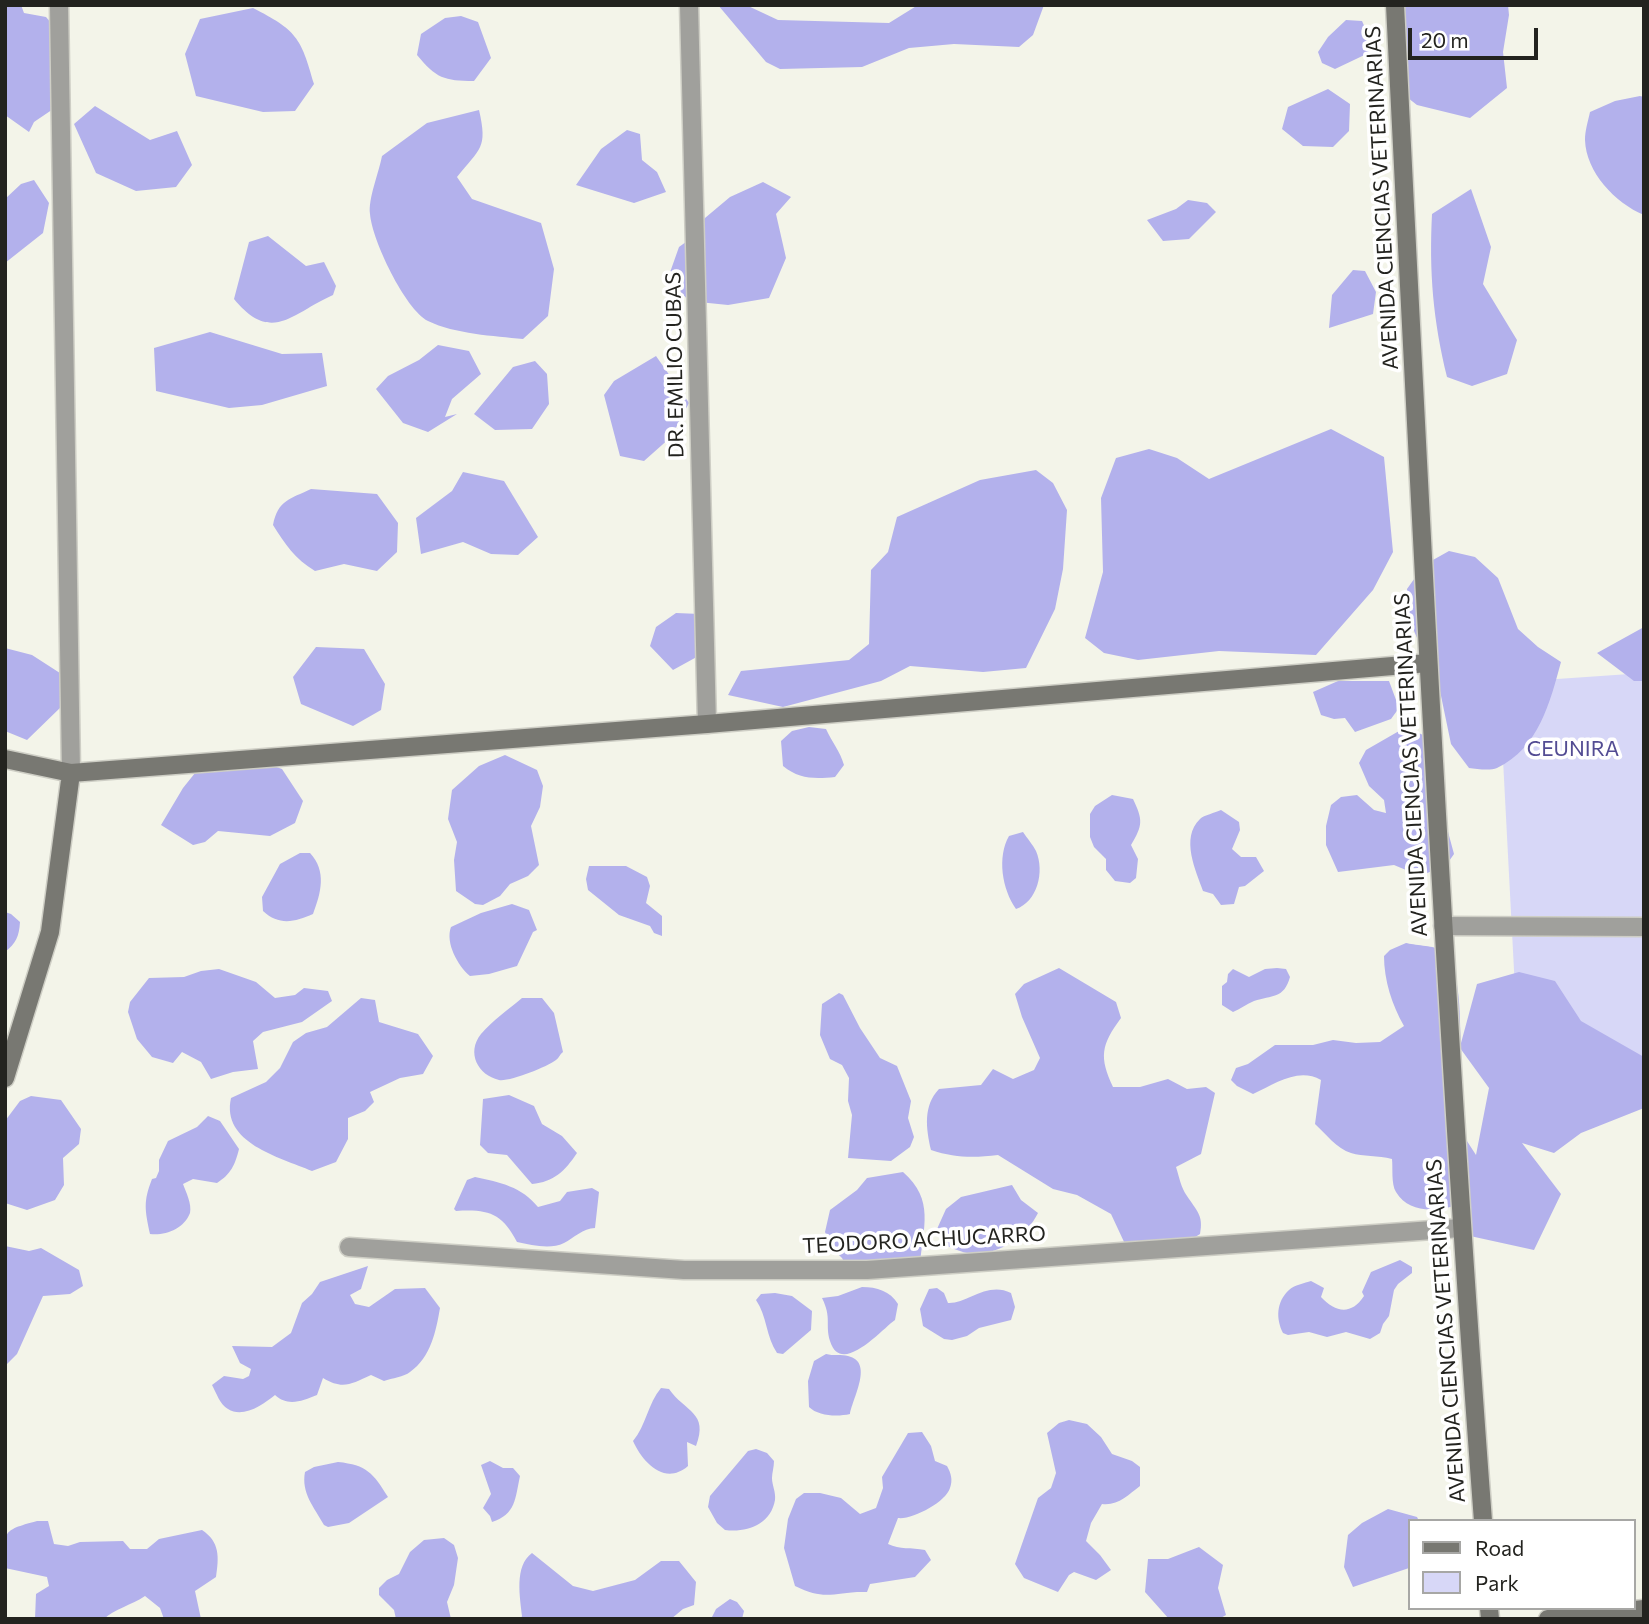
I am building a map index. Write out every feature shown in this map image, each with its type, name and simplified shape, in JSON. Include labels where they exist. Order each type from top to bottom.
[{"type":"street","points":[[5,1078],[51,932],[71,773],[59,5]]},
{"type":"street","name":"DR. EMILIO CUBAS","points":[[689,5],[707,724]]},
{"type":"street","name":"AVENIDA CIENCIAS VETERINARIAS","points":[[1395,5],[1443,926],[1461,1228],[1483,1519]]},
{"type":"street","points":[[5,759],[71,773],[707,724],[1428,663]]},
{"type":"street","points":[[1443,926],[1644,927]]},
{"type":"street","name":"TEODORO ACHUCARRO","points":[[349,1247],[684,1270],[867,1270],[1461,1228]]},
{"type":"street","points":[[1548,1619],[1634,1610]]},
{"type":"green space","name":"CEUNIRA","points":[[1644,673],[1644,1101],[1521,1104],[1499,683]]},
{"type":"shaded area","points":[[5,5],[21,5],[24,13],[46,17],[65,39],[65,101],[34,122],[29,132],[5,115]]},
{"type":"shaded area","points":[[718,5],[746,5],[778,20],[889,23],[918,5],[1044,5],[1033,35],[1019,47],[954,44],[909,48],[862,67],[780,69],[766,62]]},
{"type":"shaded area","points":[[1396,5],[1508,5],[1503,52],[1507,88],[1470,118],[1417,105],[1408,98]]},
{"type":"shaded area","points":[[253,8],[288,29],[305,55],[314,84],[295,111],[263,112],[196,96],[185,54],[200,19]]},
{"type":"shaded area","points":[[461,16],[478,22],[491,58],[474,81],[441,77],[417,55],[421,34],[445,18]]},
{"type":"shaded area","points":[[1346,20],[1362,21],[1375,50],[1335,69],[1322,63],[1318,52],[1328,37]]},
{"type":"shaded area","points":[[1328,89],[1350,104],[1349,131],[1333,147],[1303,146],[1282,129],[1288,107]]},
{"type":"shaded area","points":[[1644,97],[1644,215],[1623,203],[1596,175],[1585,140],[1590,112],[1615,101]]},
{"type":"shaded area","points":[[95,106],[150,140],[177,131],[192,165],[176,187],[136,191],[96,173],[74,124]]},
{"type":"shaded area","points":[[479,110],[482,141],[457,177],[472,199],[541,223],[554,269],[548,316],[523,339],[462,332],[428,321],[419,314],[400,289],[383,256],[372,226],[371,201],[382,156],[427,123]]},
{"type":"shaded area","points":[[627,130],[640,134],[642,160],[657,172],[666,192],[634,203],[576,185],[601,149]]},
{"type":"shaded area","points":[[34,180],[49,203],[43,233],[5,263],[5,199],[21,184]]},
{"type":"shaded area","points":[[763,182],[791,197],[776,214],[786,258],[769,298],[728,305],[689,301],[668,278],[679,247],[690,239],[705,218],[730,197]]},
{"type":"shaded area","points":[[1471,189],[1491,247],[1483,284],[1517,340],[1507,374],[1472,386],[1447,377],[1435,316],[1431,256],[1432,214]]},
{"type":"shaded area","points":[[1188,200],[1207,203],[1216,212],[1189,239],[1163,241],[1147,220],[1176,209]]},
{"type":"shaded area","points":[[268,236],[306,266],[324,262],[336,286],[333,295],[282,321],[271,323],[247,313],[234,299],[249,242]]},
{"type":"shaded area","points":[[1353,270],[1365,271],[1376,292],[1373,314],[1329,328],[1332,295]]},
{"type":"shaded area","points":[[210,332],[282,354],[322,353],[327,386],[262,405],[229,408],[156,391],[154,348]]},
{"type":"shaded area","points":[[438,345],[469,351],[481,374],[452,399],[445,417],[457,414],[428,432],[403,423],[376,389],[388,376],[419,360]]},
{"type":"shaded area","points":[[656,356],[689,403],[671,437],[644,461],[620,456],[604,395],[614,381]]},
{"type":"shaded area","points":[[535,361],[547,374],[549,404],[532,429],[495,430],[474,414],[513,367]]},
{"type":"shaded area","points":[[1331,429],[1384,457],[1393,552],[1373,590],[1316,655],[1219,651],[1138,660],[1104,653],[1085,638],[1103,572],[1101,498],[1116,458],[1149,449],[1177,458],[1209,479]]},
{"type":"shaded area","points":[[1036,470],[1053,483],[1067,510],[1063,569],[1055,609],[1026,668],[983,672],[910,666],[881,681],[783,707],[728,695],[741,671],[849,660],[869,644],[871,570],[888,552],[897,517],[980,480]]},
{"type":"shaded area","points":[[463,472],[504,481],[538,537],[518,555],[491,554],[463,542],[421,554],[416,518],[452,491]]},
{"type":"shaded area","points":[[311,489],[377,494],[398,523],[397,552],[377,571],[344,564],[315,571],[308,566],[291,551],[273,525],[282,505]]},
{"type":"shaded area","points":[[1449,551],[1475,557],[1498,578],[1518,629],[1538,647],[1561,662],[1547,708],[1533,736],[1523,749],[1494,769],[1469,768],[1451,744],[1440,691],[1408,617],[1407,589],[1424,565]]},
{"type":"shaded area","points":[[676,613],[700,614],[713,648],[673,670],[650,646],[656,627]]},
{"type":"shaded area","points":[[1644,627],[1644,681],[1634,681],[1597,653]]},
{"type":"shaded area","points":[[316,647],[364,649],[385,684],[381,710],[353,726],[301,704],[293,677]]},
{"type":"shaded area","points":[[5,648],[32,655],[63,675],[62,706],[27,740],[5,731]]},
{"type":"shaded area","points":[[1338,681],[1389,681],[1399,708],[1391,719],[1355,732],[1345,718],[1334,719],[1321,715],[1313,692]]},
{"type":"shaded area","points":[[809,727],[826,729],[838,751],[844,765],[835,777],[807,777],[783,766],[781,741],[792,731]]},
{"type":"shaded area","points":[[1406,727],[1423,735],[1435,746],[1437,791],[1454,854],[1447,864],[1423,875],[1394,865],[1338,872],[1326,845],[1326,826],[1331,805],[1341,797],[1357,795],[1374,810],[1386,813],[1384,800],[1369,786],[1359,763],[1366,750]]},
{"type":"shaded area","points":[[505,755],[537,770],[543,786],[540,807],[531,826],[539,865],[528,876],[510,884],[500,896],[483,905],[475,904],[456,891],[454,860],[457,842],[448,819],[452,790],[479,766]]},
{"type":"shaded area","points":[[248,757],[282,769],[303,801],[295,823],[270,836],[218,831],[205,842],[193,845],[161,825],[183,788],[199,768]]},
{"type":"shaded area","points":[[1112,795],[1133,799],[1139,812],[1140,827],[1131,845],[1138,859],[1136,878],[1130,883],[1115,881],[1106,870],[1106,859],[1094,847],[1090,837],[1090,814],[1095,806]]},
{"type":"shaded area","points":[[1221,810],[1239,822],[1240,830],[1232,849],[1241,857],[1256,857],[1264,871],[1245,886],[1239,887],[1234,904],[1221,905],[1213,894],[1203,891],[1190,845],[1194,827],[1200,819]]},
{"type":"shaded area","points":[[1023,832],[1036,851],[1040,868],[1034,893],[1016,909],[1004,883],[1002,863],[1009,836]]},
{"type":"shaded area","points":[[300,853],[310,853],[319,867],[321,882],[318,898],[313,914],[293,921],[281,921],[263,911],[262,897],[280,864]]},
{"type":"shaded area","points":[[589,866],[626,866],[647,877],[650,886],[646,903],[662,916],[662,936],[654,933],[650,926],[619,915],[588,890],[586,879]]},
{"type":"shaded area","points":[[512,904],[529,910],[537,930],[533,932],[517,966],[470,976],[454,954],[450,940],[451,927],[481,913]]},
{"type":"shaded area","points":[[5,912],[20,922],[16,939],[5,952]]},
{"type":"shaded area","points":[[1406,943],[1436,948],[1446,956],[1456,978],[1461,1043],[1477,984],[1519,972],[1555,981],[1581,1021],[1644,1057],[1644,1108],[1581,1133],[1554,1153],[1522,1143],[1561,1194],[1534,1250],[1461,1234],[1467,1202],[1428,1209],[1410,1205],[1402,1200],[1393,1185],[1392,1159],[1346,1151],[1315,1124],[1321,1080],[1312,1076],[1295,1076],[1253,1094],[1231,1080],[1236,1068],[1248,1064],[1275,1045],[1313,1045],[1333,1040],[1380,1042],[1404,1026],[1392,1001],[1385,974],[1384,956],[1390,950]],"holes":[[[1460,1048],[1489,1088],[1476,1155],[1465,1138],[1466,1125],[1459,1106]]]},
{"type":"shaded area","points":[[1059,968],[1116,1002],[1121,1018],[1109,1036],[1104,1051],[1113,1087],[1140,1087],[1168,1079],[1187,1089],[1206,1087],[1215,1093],[1201,1154],[1176,1167],[1183,1189],[1201,1222],[1200,1234],[1189,1241],[1125,1244],[1111,1214],[1077,1195],[1053,1189],[998,1155],[964,1157],[931,1150],[927,1126],[928,1110],[939,1089],[981,1085],[993,1069],[1013,1079],[1034,1070],[1040,1058],[1015,994],[1024,984]]},
{"type":"shaded area","points":[[219,969],[256,982],[275,998],[295,995],[304,988],[328,991],[332,1001],[302,1022],[263,1032],[253,1041],[258,1069],[233,1072],[211,1079],[201,1062],[182,1052],[173,1063],[152,1057],[137,1039],[128,1012],[130,1002],[149,978],[184,977]]},
{"type":"shaded area","points":[[1233,969],[1249,977],[1265,969],[1286,969],[1290,977],[1281,993],[1254,1001],[1233,1012],[1222,1005],[1222,986]]},
{"type":"shaded area","points":[[839,993],[843,995],[880,1058],[897,1066],[911,1101],[908,1118],[914,1137],[910,1147],[891,1161],[848,1158],[852,1115],[848,1101],[849,1078],[842,1065],[830,1059],[820,1035],[822,1004]]},
{"type":"shaded area","points":[[361,998],[375,1000],[379,1022],[418,1034],[433,1056],[423,1074],[400,1078],[370,1092],[374,1102],[365,1111],[348,1118],[348,1139],[336,1162],[312,1171],[255,1146],[235,1126],[230,1113],[231,1098],[266,1082],[280,1068],[293,1042],[306,1033],[327,1027]]},
{"type":"shaded area","points":[[522,998],[542,998],[554,1013],[563,1052],[556,1060],[537,1070],[499,1080],[480,1068],[476,1062],[475,1048],[485,1029]]},
{"type":"shaded area","points":[[509,1095],[534,1106],[542,1124],[562,1136],[577,1153],[553,1178],[532,1184],[507,1155],[488,1153],[480,1145],[483,1099]]},
{"type":"shaded area","points":[[31,1096],[61,1100],[81,1129],[79,1144],[63,1158],[64,1185],[55,1200],[27,1210],[5,1203],[5,1121],[20,1101]]},
{"type":"shaded area","points":[[208,1116],[220,1121],[239,1149],[234,1164],[229,1173],[217,1183],[193,1179],[183,1184],[190,1206],[187,1219],[173,1230],[150,1234],[146,1212],[147,1194],[152,1179],[156,1178],[159,1171],[159,1160],[168,1141],[197,1127]]},
{"type":"shaded area","points":[[903,1172],[920,1193],[923,1204],[925,1215],[920,1265],[851,1274],[842,1258],[832,1248],[825,1232],[830,1210],[857,1190],[867,1178]]},
{"type":"shaded area","points":[[475,1177],[518,1190],[538,1207],[560,1201],[567,1192],[592,1188],[599,1192],[595,1228],[553,1246],[517,1242],[506,1225],[493,1215],[454,1209],[467,1180]]},
{"type":"shaded area","points":[[1012,1185],[1021,1200],[1038,1213],[1021,1235],[1007,1245],[981,1254],[967,1253],[943,1244],[937,1229],[946,1209],[961,1197]]},
{"type":"shaded area","points":[[5,1246],[29,1251],[41,1248],[79,1270],[83,1286],[70,1294],[43,1296],[17,1354],[5,1366]]},
{"type":"shaded area","points":[[1400,1260],[1412,1267],[1412,1273],[1394,1290],[1389,1316],[1380,1333],[1370,1339],[1346,1332],[1327,1337],[1309,1332],[1288,1335],[1283,1333],[1278,1311],[1291,1288],[1311,1281],[1324,1288],[1321,1297],[1326,1302],[1337,1309],[1348,1309],[1354,1307],[1364,1296],[1362,1292],[1371,1272]]},
{"type":"shaded area","points":[[368,1266],[361,1289],[350,1295],[355,1304],[369,1307],[395,1289],[425,1288],[440,1308],[428,1351],[417,1366],[405,1375],[384,1381],[371,1375],[342,1385],[323,1378],[317,1395],[301,1401],[285,1401],[275,1395],[253,1409],[240,1412],[234,1412],[223,1405],[212,1385],[224,1376],[243,1379],[249,1376],[251,1369],[240,1363],[232,1346],[272,1347],[291,1333],[302,1303],[320,1282]]},
{"type":"shaded area","points":[[862,1287],[878,1289],[891,1296],[898,1304],[895,1320],[862,1347],[852,1353],[843,1354],[835,1351],[830,1341],[827,1311],[822,1298],[838,1296]]},
{"type":"shaded area","points":[[937,1288],[944,1293],[948,1303],[986,1291],[1002,1290],[1011,1293],[1015,1307],[1011,1320],[979,1328],[967,1336],[944,1339],[923,1326],[920,1309],[929,1289]]},
{"type":"shaded area","points":[[761,1294],[792,1296],[812,1311],[811,1330],[783,1354],[777,1353],[773,1347],[756,1300]]},
{"type":"shaded area","points":[[826,1354],[848,1356],[860,1365],[860,1381],[850,1414],[828,1415],[809,1407],[808,1381],[814,1361]]},
{"type":"shaded area","points":[[661,1388],[669,1389],[693,1413],[700,1426],[696,1446],[687,1442],[688,1466],[671,1474],[663,1473],[649,1464],[633,1441]]},
{"type":"shaded area","points":[[1069,1420],[1087,1424],[1101,1437],[1112,1454],[1140,1467],[1140,1486],[1118,1502],[1102,1504],[1091,1523],[1086,1541],[1111,1570],[1096,1580],[1074,1572],[1058,1592],[1024,1578],[1015,1564],[1038,1498],[1051,1488],[1056,1473],[1047,1433],[1059,1423]]},
{"type":"shaded area","points":[[922,1432],[931,1446],[935,1461],[947,1466],[951,1479],[950,1488],[942,1499],[928,1509],[898,1518],[888,1544],[925,1550],[931,1560],[915,1577],[870,1584],[867,1592],[823,1595],[795,1586],[784,1548],[788,1519],[796,1499],[804,1493],[820,1493],[841,1498],[860,1514],[876,1508],[883,1488],[882,1477],[908,1433]]},
{"type":"shaded area","points":[[756,1449],[767,1453],[774,1461],[773,1508],[757,1525],[742,1530],[725,1530],[717,1523],[708,1507],[710,1496],[748,1451]]},
{"type":"shaded area","points":[[490,1461],[503,1468],[513,1468],[520,1476],[510,1510],[492,1522],[483,1508],[491,1494],[481,1465]]},
{"type":"shaded area","points":[[338,1462],[363,1468],[378,1482],[388,1497],[349,1523],[328,1527],[324,1525],[309,1500],[304,1480],[305,1472],[314,1467]]},
{"type":"shaded area","points":[[1388,1509],[1418,1519],[1408,1519],[1408,1568],[1353,1587],[1344,1567],[1348,1535],[1362,1523]]},
{"type":"shaded area","points":[[48,1521],[54,1544],[68,1546],[80,1542],[123,1541],[130,1549],[147,1549],[159,1539],[202,1530],[215,1545],[218,1563],[216,1577],[195,1591],[201,1619],[164,1619],[160,1608],[145,1596],[104,1619],[35,1619],[36,1594],[49,1586],[47,1577],[5,1568],[5,1540],[7,1534],[16,1527]]},
{"type":"shaded area","points":[[444,1538],[454,1545],[458,1558],[454,1585],[447,1602],[451,1619],[396,1619],[394,1610],[379,1595],[379,1588],[399,1574],[410,1552],[424,1540]]},
{"type":"shaded area","points":[[1199,1547],[1223,1565],[1218,1588],[1226,1615],[1219,1619],[1169,1619],[1145,1592],[1148,1559],[1168,1559]]},
{"type":"shaded area","points":[[532,1553],[573,1586],[593,1591],[635,1580],[661,1561],[679,1561],[696,1582],[694,1605],[683,1609],[671,1619],[521,1619],[520,1574],[526,1559]]},
{"type":"shaded area","points":[[730,1599],[737,1602],[744,1611],[742,1619],[711,1619],[716,1609]]}]
